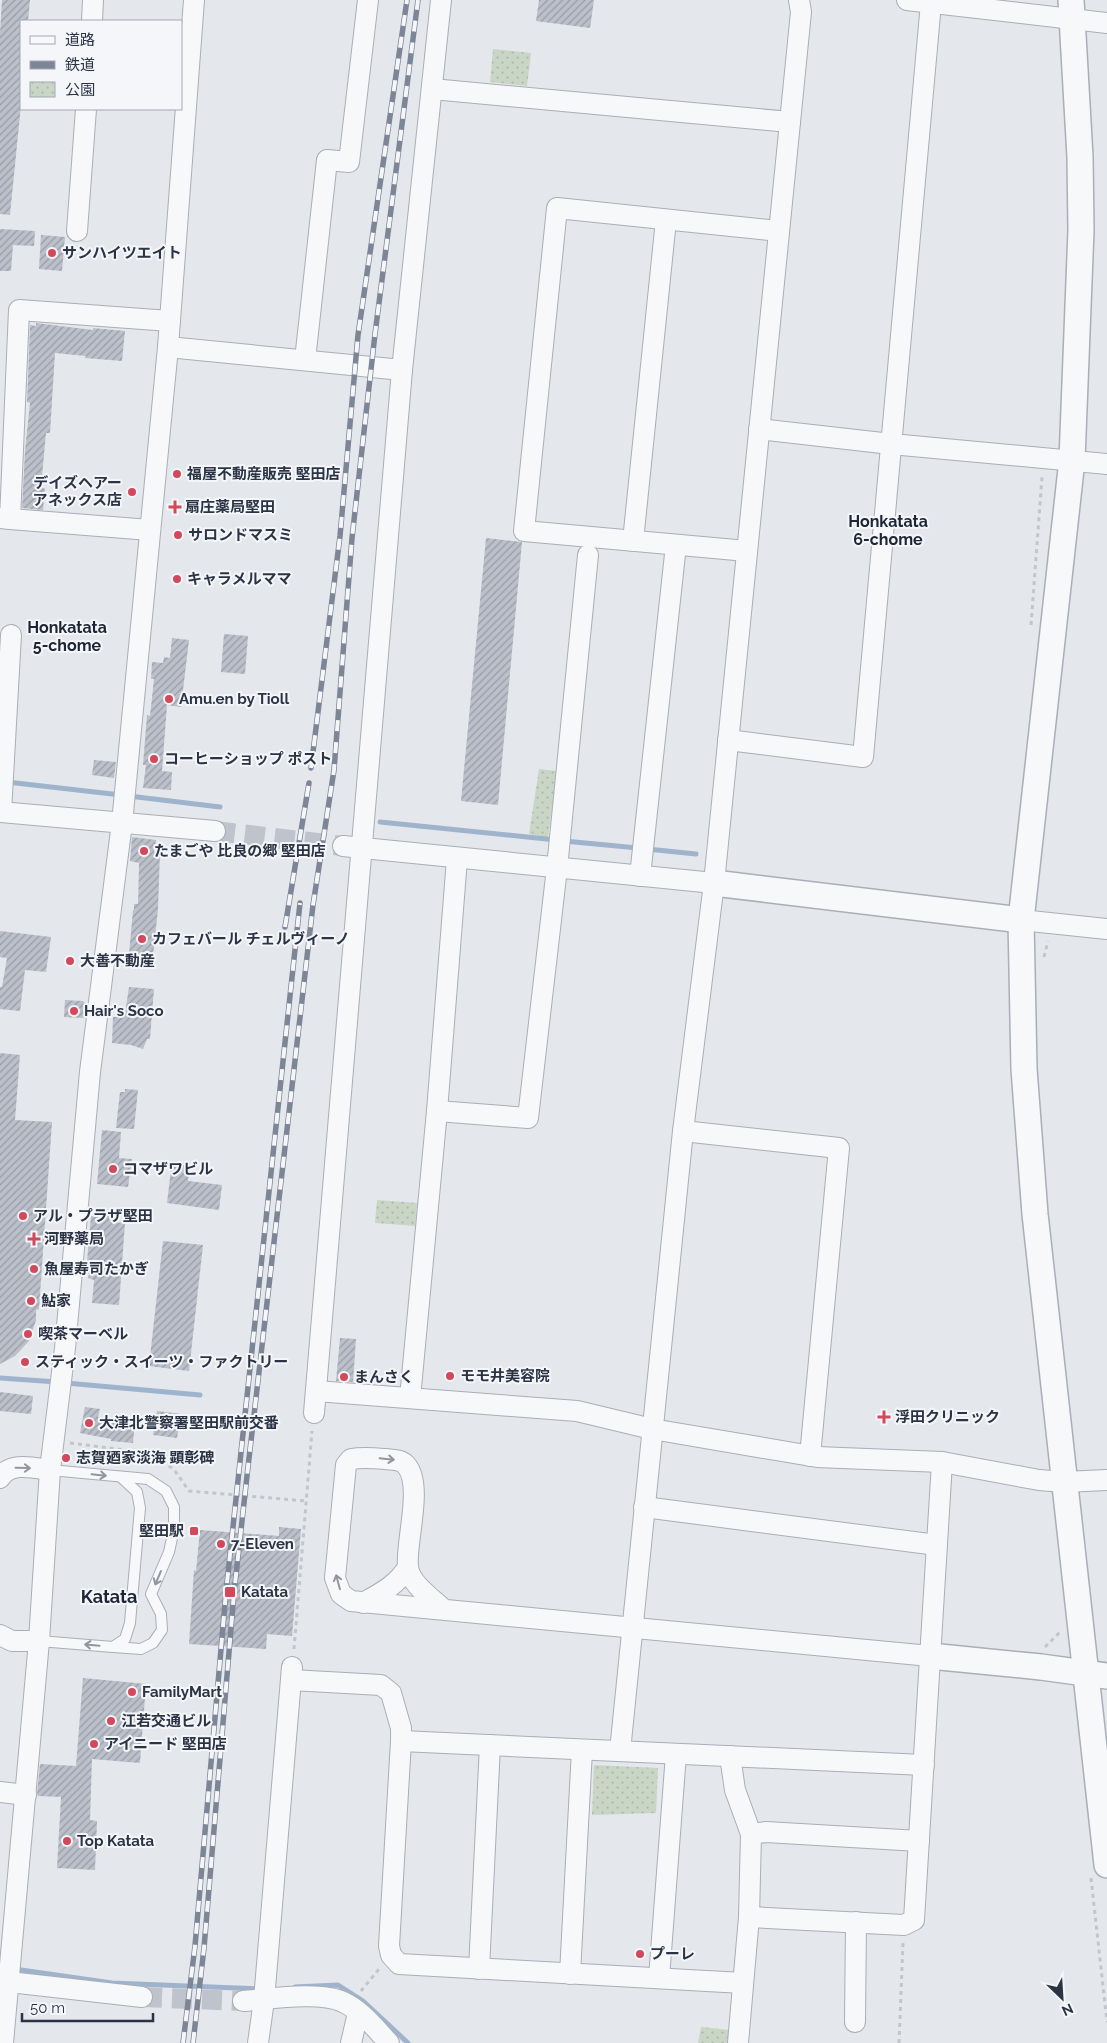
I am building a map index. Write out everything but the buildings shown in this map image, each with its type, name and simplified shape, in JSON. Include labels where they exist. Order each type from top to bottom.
[{"type":"street","points":[[92,20],[93,0]]},
{"type":"street","points":[[3,2043],[6,1975],[26,1795],[39,1641],[50,1470],[65,1348],[90,1072],[124,805],[168,347],[194,0]]},
{"type":"street","points":[[305,360],[328,160],[349,162],[368,0]]},
{"type":"street","points":[[314,1413],[353,847],[441,0]]},
{"type":"street","points":[[620,1751],[683,1131],[714,883],[801,12],[799,0]]},
{"type":"street","points":[[907,0],[931,3],[1072,9],[1107,23]]},
{"type":"street","points":[[728,740],[862,757],[931,3]]},
{"type":"street","points":[[1072,9],[1080,158],[1081,230],[1072,460],[1020,920],[1024,1069],[1034,1205],[1064,1482],[1096,1675],[1107,1865]]},
{"type":"street","points":[[432,89],[790,122]]},
{"type":"street","points":[[77,232],[86,110]]},
{"type":"street","points":[[747,551],[524,531],[557,208],[779,232]]},
{"type":"street","points":[[633,541],[666,220]]},
{"type":"street","points":[[150,530],[5,518],[19,310],[170,321]]},
{"type":"street","points":[[168,347],[402,370]]},
{"type":"street","points":[[760,429],[891,444],[1107,464]]},
{"type":"street","points":[[640,876],[676,545]]},
{"type":"street","points":[[437,1111],[528,1118],[557,868],[588,555]]},
{"type":"street","points":[[11,635],[0,812],[124,805],[215,831]]},
{"type":"street","points":[[353,847],[457,859],[714,883],[1107,929]]},
{"type":"street","points":[[410,1398],[437,1111],[457,859]]},
{"type":"street","points":[[683,1131],[839,1148],[810,1456]]},
{"type":"street","points":[[316,1391],[577,1411],[652,1429],[810,1456],[853,1460],[942,1462],[1039,1480],[1064,1482],[1107,1480]]},
{"type":"street","points":[[444,1610],[412,1580],[408,1567],[414,1495],[407,1466],[399,1460],[362,1457],[351,1459],[346,1465],[335,1578],[341,1594],[350,1601],[363,1603],[930,1656],[1096,1675]]},
{"type":"street","points":[[749,1917],[904,1925],[914,1920],[942,1462]]},
{"type":"street","points":[[0,1478],[2,1474],[17,1466],[50,1470]]},
{"type":"street","points":[[644,1508],[937,1545]]},
{"type":"street","points":[[363,1603],[386,1591],[402,1577],[408,1567]]},
{"type":"street","points":[[0,1635],[12,1641],[39,1641]]},
{"type":"street","points":[[258,2043],[265,1991],[292,1673],[381,1685],[391,1693],[401,1728],[401,1741],[389,1946],[391,1955],[399,1964],[743,1983]]},
{"type":"street","points":[[401,1741],[924,1765]]},
{"type":"street","points":[[479,1969],[490,1745]]},
{"type":"street","points":[[570,1974],[582,1750]]},
{"type":"street","points":[[659,1978],[676,1754]]},
{"type":"street","points":[[730,1756],[735,1790],[752,1834],[749,1917],[738,2043]]},
{"type":"street","points":[[0,1792],[26,1795]]},
{"type":"street","points":[[752,1834],[766,1832],[919,1841]]},
{"type":"street","points":[[855,2022],[856,1922]]},
{"type":"street","points":[[6,1975],[142,1996]]},
{"type":"street","points":[[243,2000],[265,1991],[326,1996],[344,2002],[389,2043]]},
{"type":"street","points":[[351,2043],[358,2013]]},
{"type":"lane","points":[[39,1641],[141,1649],[153,1643],[162,1630],[161,1614],[151,1594],[169,1552],[174,1530],[174,1507],[166,1492],[148,1479],[50,1470]]},
{"type":"lane","points":[[112,1647],[124,1639],[130,1623],[140,1508],[137,1492],[121,1477]]},
{"type":"lane","points":[[132,1593],[151,1594]]},
{"type":"path","points":[[292,1673],[314,1413]]},
{"type":"path","points":[[54,1441],[156,1454],[176,1471],[189,1491],[306,1501]]},
{"type":"path","points":[[899,2043],[904,1925]]},
{"type":"path","points":[[360,1992],[391,1955]]},
{"type":"green space","points":[[493,49],[531,53],[527,86],[490,82]]},
{"type":"green space","points":[[539,769],[557,771],[548,838],[529,834]]},
{"type":"green space","points":[[377,1200],[417,1203],[415,1226],[375,1223]]},
{"type":"green space","points":[[594,1765],[658,1768],[656,1813],[592,1815]]},
{"type":"green space","points":[[701,2027],[730,2030],[728,2043],[698,2043]]},
{"type":"waterway","points":[[7,782],[121,795]]},
{"type":"waterway","points":[[129,796],[220,807]]},
{"type":"waterway","points":[[380,822],[556,840]]},
{"type":"waterway","points":[[564,841],[638,848]]},
{"type":"waterway","points":[[647,849],[696,854]]},
{"type":"waterway","points":[[0,1378],[57,1382]]},
{"type":"waterway","points":[[66,1383],[200,1395]]},
{"type":"waterway","points":[[14,1969],[112,1983],[262,1989]]},
{"type":"waterway","points":[[295,1987],[338,1985],[363,2001],[408,2043]]},
{"type":"tunnel","points":[[215,831],[343,846]]},
{"type":"tunnel","points":[[142,1997],[243,2001]]},
{"type":"railway","points":[[311,768],[340,536],[358,335],[407,0]]},
{"type":"railway","points":[[193,2043],[204,1948],[234,1593],[313,905],[334,770],[352,538],[375,334],[418,0]]},
{"type":"railway","points":[[285,927],[309,783]]},
{"type":"railway","points":[[183,2043],[195,1946],[226,1592],[300,903]]},
{"type":"place","name":"サンハイツエイト","points":[[52,253]]},
{"type":"place","name":"福屋不動産販売 堅田店","points":[[177,474]]},
{"type":"place","name":"デイズヘアー アネックス店","points":[[132,492]]},
{"type":"place","name":"扇庄薬局堅田","points":[[175,507]]},
{"type":"place","name":"サロンドマスミ","points":[[178,535]]},
{"type":"place","name":"キャラメルママ","points":[[177,579]]},
{"type":"place","name":"Amu.en by Tioll","points":[[169,699]]},
{"type":"place","name":"コーヒーショップ ポスト","points":[[154,759]]},
{"type":"place","name":"たまごや 比良の郷 堅田店","points":[[144,851]]},
{"type":"place","name":"カフェバール チェルヴィーノ","points":[[142,939]]},
{"type":"place","name":"大善不動産","points":[[70,961]]},
{"type":"place","name":"Hair's Soco","points":[[74,1011]]},
{"type":"place","name":"コマザワビル","points":[[113,1169]]},
{"type":"place","name":"アル・プラザ堅田","points":[[23,1216]]},
{"type":"place","name":"河野薬局","points":[[34,1239]]},
{"type":"place","name":"魚屋寿司たかぎ","points":[[34,1269]]},
{"type":"place","name":"鮎家","points":[[31,1301]]},
{"type":"place","name":"喫茶マーベル","points":[[28,1334]]},
{"type":"place","name":"スティック・スイーツ・ファクトリー","points":[[25,1362]]},
{"type":"place","name":"モモ井美容院","points":[[450,1376]]},
{"type":"place","name":"まんさく","points":[[344,1377]]},
{"type":"place","name":"浮田クリニック","points":[[884,1417]]},
{"type":"place","name":"大津北警察署堅田駅前交番","points":[[89,1423]]},
{"type":"place","name":"志賀廼家淡海 顕彰碑","points":[[66,1458]]},
{"type":"place","name":"堅田駅","points":[[194,1531]]},
{"type":"place","name":"7-Eleven","points":[[221,1544]]},
{"type":"place","name":"Katata","points":[[230,1592]]},
{"type":"place","name":"FamilyMart","points":[[132,1692]]},
{"type":"place","name":"江若交通ビル","points":[[111,1721]]},
{"type":"place","name":"アイニード 堅田店","points":[[94,1744]]},
{"type":"place","name":"Top Katata","points":[[67,1841]]},
{"type":"place","name":"プーレ","points":[[640,1954]]},
{"type":"district","name":"Honkatata 6-chome","points":[[888,530]]},
{"type":"district","name":"Honkatata 5-chome","points":[[67,636]]},
{"type":"district","name":"Katata","points":[[109,1597]]}]
